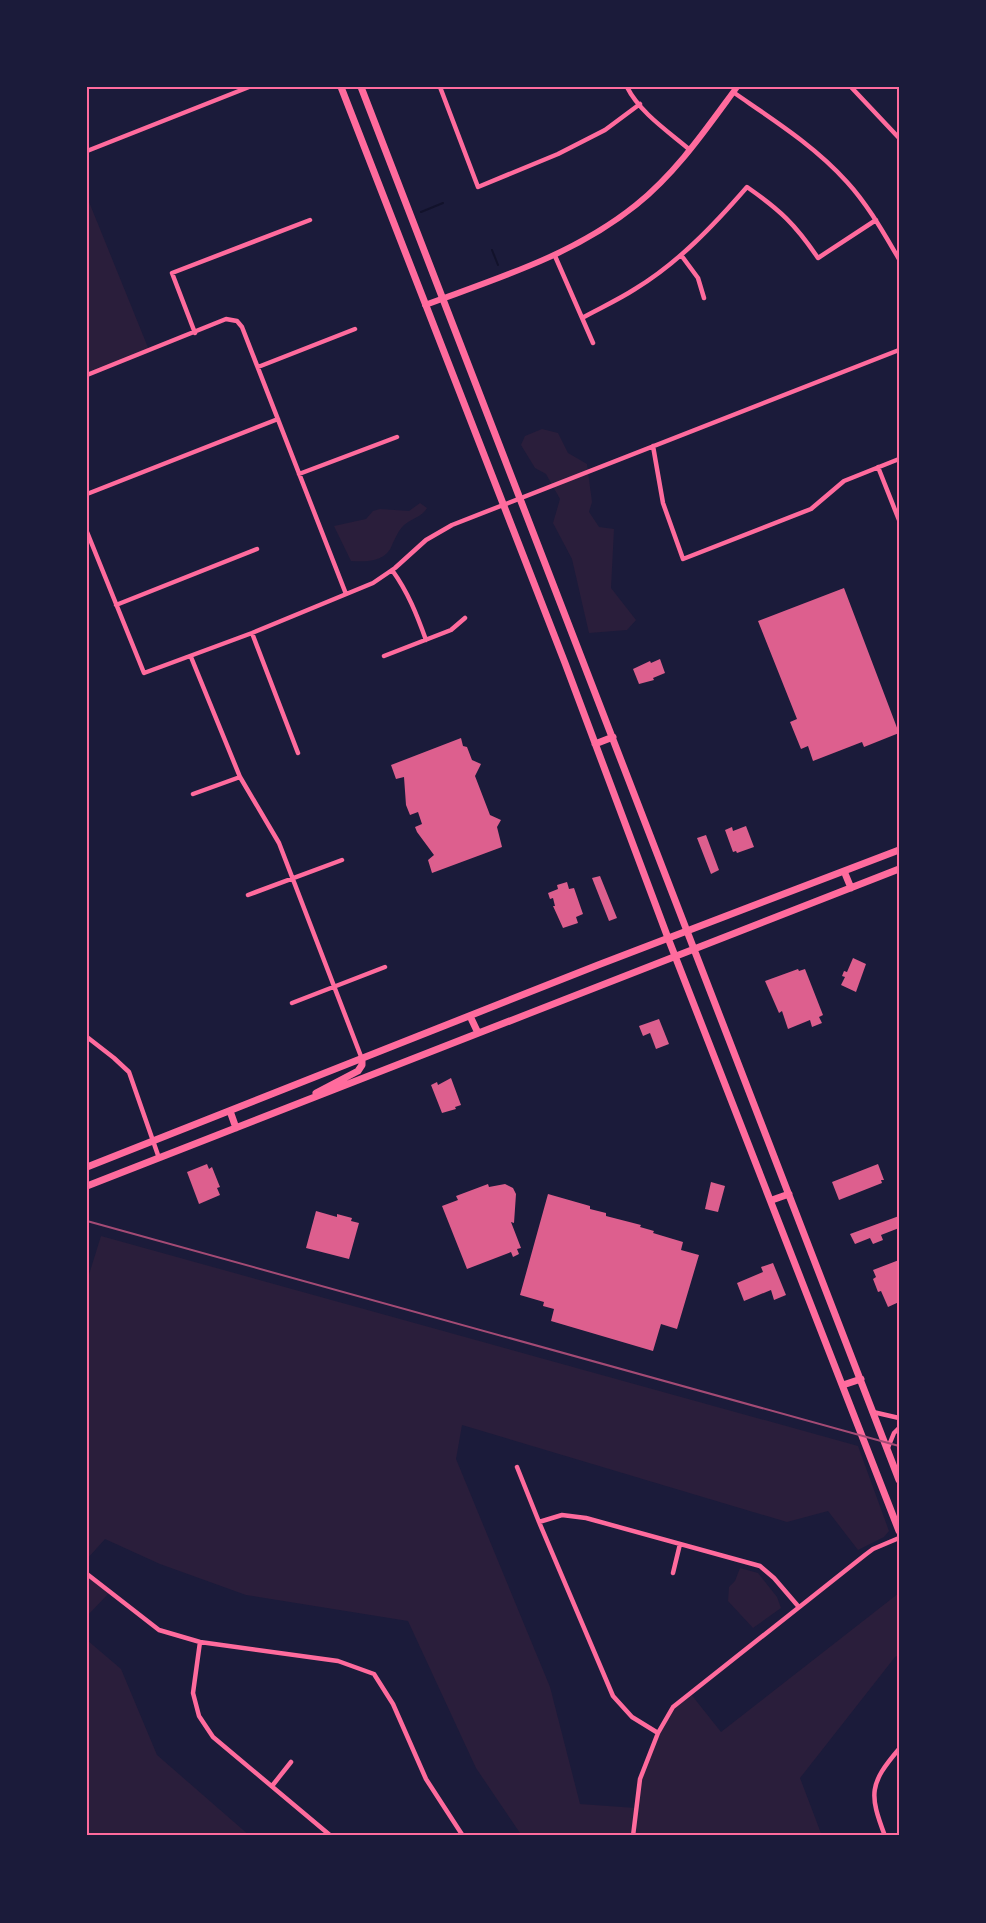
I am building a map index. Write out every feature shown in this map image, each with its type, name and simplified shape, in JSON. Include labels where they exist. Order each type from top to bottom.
[{"type":"main road","points":[[341,87],[899,1531]]},
{"type":"main road","points":[[361,87],[899,1480]]},
{"type":"main road","points":[[595,744],[613,737]]},
{"type":"main road","points":[[87,1167],[668,938],[899,850]]},
{"type":"main road","points":[[87,1186],[899,869]]},
{"type":"main road","points":[[844,871],[851,888]]},
{"type":"main road","points":[[470,1016],[478,1033]]},
{"type":"main road","points":[[304,1101],[330,1084],[358,1071],[362,1065],[362,1059]]},
{"type":"main road","points":[[230,1111],[236,1128]]},
{"type":"main road","points":[[772,1200],[789,1194]]},
{"type":"main road","points":[[843,1385],[861,1379]]},
{"type":"street","points":[[87,151],[249,87]]},
{"type":"street","points":[[440,87],[477,187],[558,154],[605,130],[640,104]]},
{"type":"street","points":[[627,87],[640,104],[690,150]]},
{"type":"street","points":[[850,87],[899,138]]},
{"type":"street","points":[[425,305],[555,255],[604,228],[637,204],[690,150],[735,90],[785,128],[847,182],[876,220],[899,259]]},
{"type":"street","points":[[582,318],[636,289],[681,255],[715,224],[747,187],[779,210],[801,233],[818,258],[876,220]]},
{"type":"street","points":[[195,333],[172,273],[310,220]]},
{"type":"street","points":[[555,255],[593,343]]},
{"type":"street","points":[[681,255],[698,278],[704,298]]},
{"type":"street","points":[[87,375],[226,320],[237,321],[242,327],[258,367],[346,594]]},
{"type":"street","points":[[258,367],[355,329]]},
{"type":"street","points":[[87,532],[144,673],[191,657],[373,583],[392,570],[426,540],[452,525],[899,350]]},
{"type":"street","points":[[87,494],[278,419]]},
{"type":"street","points":[[299,474],[397,437]]},
{"type":"street","points":[[653,446],[663,503],[683,559],[811,509],[844,482],[899,459]]},
{"type":"street","points":[[878,467],[899,520]]},
{"type":"street","points":[[116,605],[257,549]]},
{"type":"street","points":[[392,570],[412,603],[426,640]]},
{"type":"street","points":[[384,656],[451,630],[465,618]]},
{"type":"street","points":[[252,633],[298,753]]},
{"type":"street","points":[[191,657],[240,777],[252,801],[273,832],[293,878],[362,1059]]},
{"type":"street","points":[[193,794],[240,777]]},
{"type":"street","points":[[248,895],[342,860]]},
{"type":"street","points":[[292,1003],[385,967]]},
{"type":"street","points":[[87,1037],[129,1072],[159,1158]]},
{"type":"street","points":[[873,1412],[899,1418]]},
{"type":"street","points":[[887,1449],[894,1433],[899,1428]]},
{"type":"street","points":[[517,1467],[613,1696],[632,1717],[658,1733]]},
{"type":"street","points":[[539,1522],[562,1515],[586,1518],[760,1566],[774,1578],[798,1606]]},
{"type":"street","points":[[633,1836],[640,1779],[658,1733],[673,1707],[873,1549],[899,1538]]},
{"type":"street","points":[[673,1573],[680,1544]]},
{"type":"street","points":[[87,1574],[159,1629],[200,1642],[338,1661],[374,1674],[393,1704],[426,1779],[463,1836]]},
{"type":"street","points":[[200,1642],[194,1693],[199,1716],[213,1737],[331,1836]]},
{"type":"street","points":[[885,1836],[873,1806],[878,1776],[899,1749]]},
{"type":"street","points":[[272,1786],[291,1762]]},
{"type":"shaded area","points":[[87,197],[149,350],[87,375]]},
{"type":"shaded area","points":[[542,429],[558,433],[568,453],[587,464],[592,502],[589,512],[599,527],[614,529],[611,588],[636,620],[627,630],[589,633],[572,559],[553,523],[560,499],[546,474],[535,468],[521,445],[525,436]]},
{"type":"shaded area","points":[[420,503],[427,508],[402,527],[385,555],[375,560],[351,561],[334,526],[366,519],[373,511],[380,509],[409,511]]},
{"type":"shaded area","points":[[101,1236],[858,1446],[889,1531],[884,1537],[858,1550],[828,1511],[787,1522],[462,1425],[456,1459],[550,1687],[580,1804],[636,1808],[644,1769],[653,1743],[665,1719],[678,1702],[690,1693],[721,1732],[899,1593],[899,1655],[895,1657],[800,1778],[822,1836],[522,1836],[476,1768],[408,1621],[246,1595],[160,1564],[105,1539],[87,1559],[87,1281]]},
{"type":"shaded area","points":[[740,1568],[758,1573],[777,1597],[781,1608],[753,1628],[728,1601],[729,1587],[735,1581]]},
{"type":"shaded area","points":[[87,1574],[110,1592],[87,1616]]},
{"type":"shaded area","points":[[87,1640],[121,1669],[157,1755],[250,1836],[87,1836]]},
{"type":"building","points":[[844,588],[899,733],[864,747],[862,742],[813,761],[808,746],[801,749],[790,722],[797,719],[758,621]]},
{"type":"building","points":[[660,659],[665,673],[653,678],[654,680],[639,684],[633,669]]},
{"type":"building","points":[[461,738],[472,760],[481,764],[475,776],[490,815],[501,820],[497,827],[502,847],[432,873],[428,860],[434,855],[415,827],[422,824],[418,812],[410,815],[406,805],[404,777],[396,779],[391,765]]},
{"type":"building","points":[[746,826],[754,847],[737,853],[733,852],[725,830],[732,827],[733,831]]},
{"type":"building","points":[[706,835],[719,870],[711,874],[697,838]]},
{"type":"building","points":[[600,876],[617,918],[609,921],[592,878]]},
{"type":"building","points":[[567,882],[569,889],[574,888],[583,914],[576,917],[578,923],[563,928],[553,906],[555,906],[553,898],[550,899],[548,893],[558,889],[557,885]]},
{"type":"building","points":[[853,958],[866,964],[856,992],[841,985],[845,977],[842,976],[844,971],[847,972]]},
{"type":"building","points":[[798,969],[799,971],[805,969],[823,1015],[819,1017],[822,1023],[812,1027],[810,1020],[788,1029],[782,1011],[779,1013],[765,981]]},
{"type":"building","points":[[659,1019],[669,1044],[656,1049],[650,1033],[643,1036],[639,1026]]},
{"type":"building","points":[[451,1078],[461,1105],[442,1113],[431,1085],[437,1082],[438,1085]]},
{"type":"building","points":[[207,1164],[209,1169],[212,1167],[220,1187],[217,1188],[220,1195],[199,1204],[187,1172]]},
{"type":"building","points":[[878,1164],[884,1180],[881,1180],[882,1183],[839,1200],[832,1182]]},
{"type":"building","points":[[711,1182],[725,1186],[718,1212],[705,1209]]},
{"type":"building","points":[[488,1184],[489,1187],[505,1184],[513,1188],[516,1194],[514,1223],[511,1222],[521,1248],[517,1249],[519,1254],[513,1257],[511,1252],[467,1269],[442,1206],[458,1200],[456,1196]]},
{"type":"building","points":[[548,1194],[590,1206],[590,1209],[606,1213],[606,1216],[641,1225],[640,1227],[654,1231],[653,1233],[683,1242],[681,1250],[699,1255],[677,1329],[661,1324],[653,1351],[551,1321],[554,1309],[543,1306],[544,1302],[520,1295]]},
{"type":"building","points":[[316,1211],[337,1217],[337,1214],[352,1218],[351,1221],[359,1223],[349,1259],[306,1248]]},
{"type":"building","points":[[899,1216],[899,1228],[881,1235],[883,1240],[873,1244],[870,1238],[855,1244],[850,1234]]},
{"type":"building","points":[[899,1260],[899,1302],[888,1307],[881,1291],[878,1292],[873,1279],[876,1277],[873,1270]]},
{"type":"building","points":[[773,1263],[786,1295],[774,1300],[771,1290],[744,1301],[737,1283],[763,1272],[761,1267]]},
{"type":"waterway","points":[[421,212],[443,203]]},
{"type":"waterway","points":[[492,250],[498,265]]},
{"type":"railway","points":[[87,1221],[899,1446]]}]
